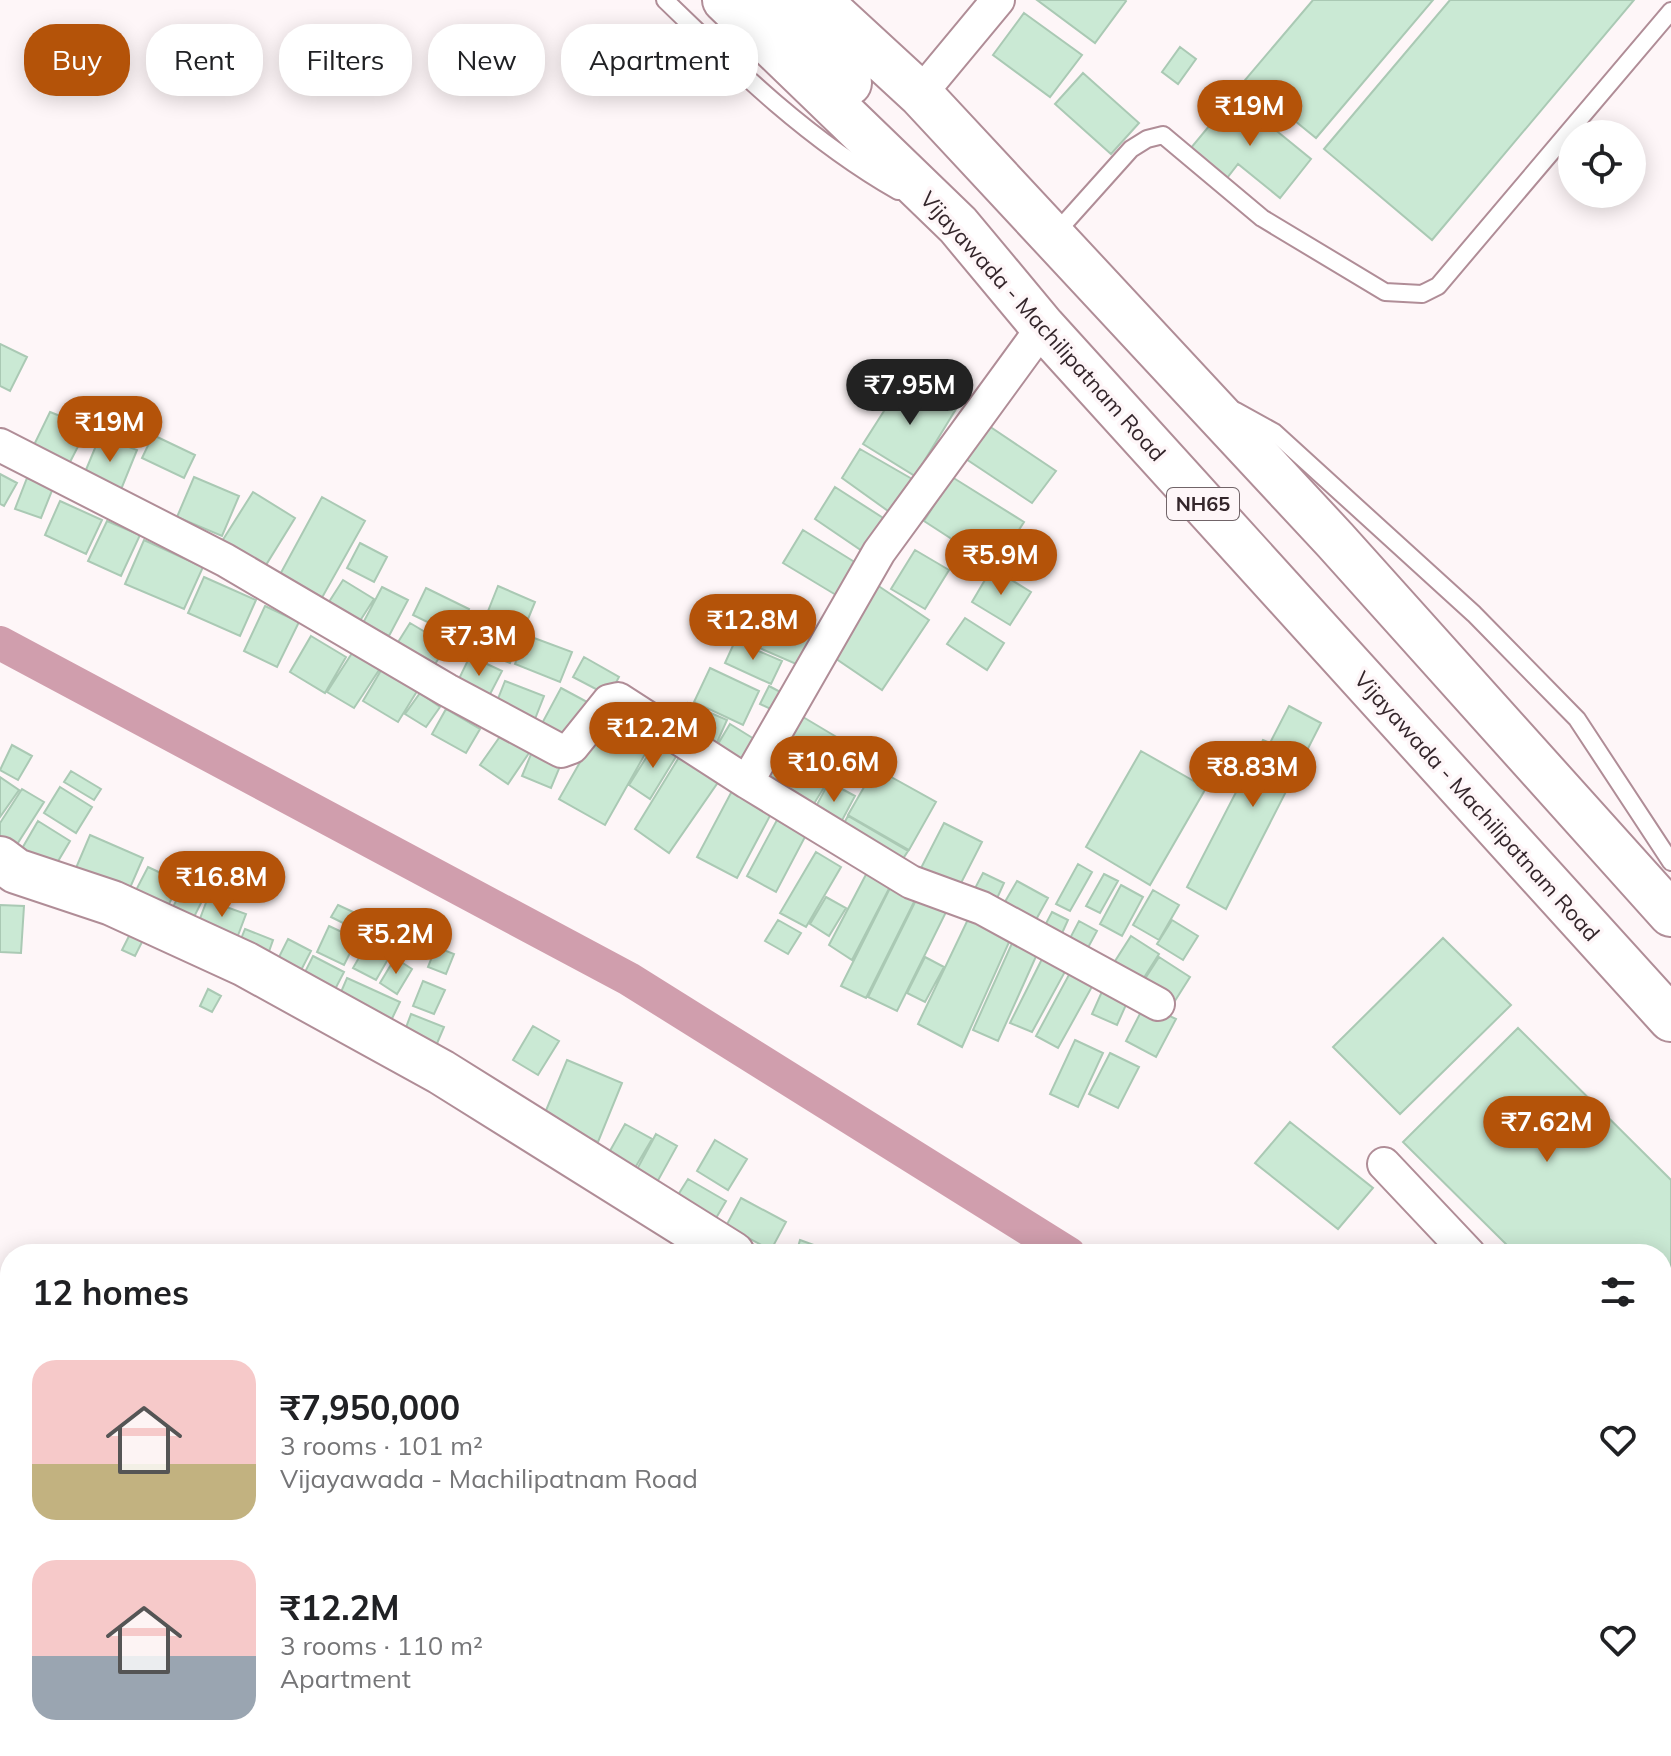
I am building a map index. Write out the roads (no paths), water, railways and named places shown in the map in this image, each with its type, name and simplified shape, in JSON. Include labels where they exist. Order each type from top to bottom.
[{"type":"main road","name":"Vijayawada - Machilipatnam Road","points":[[725,0],[958,225],[1043,327],[1671,1019]]},
{"type":"main road","points":[[770,0],[877,112],[916,184]]},
{"type":"main road","points":[[818,0],[920,94],[1190,384],[1671,914]]},
{"type":"main road","points":[[833,0],[867,45]]},
{"type":"main road","points":[[5,869],[112,903],[245,964],[441,1072],[716,1244]]},
{"type":"street","points":[[920,94],[998,0]]},
{"type":"street","points":[[747,782],[879,552],[1043,327]]},
{"type":"street","points":[[0,445],[225,560],[495,717],[561,751],[572,747],[609,701],[618,699],[911,882],[982,908],[1158,1004]]},
{"type":"street","points":[[1384,1164],[1460,1244]]},
{"type":"lane","points":[[665,0],[730,64],[846,161],[958,225]]},
{"type":"lane","points":[[1052,237],[1131,149],[1147,139],[1163,135],[1262,218],[1385,292],[1422,294],[1438,286],[1671,11]]},
{"type":"lane","points":[[1190,384],[1274,432],[1474,614],[1577,719],[1671,862]]},
{"type":"waterway","points":[[0,643],[629,979],[1053,1244]]}]
